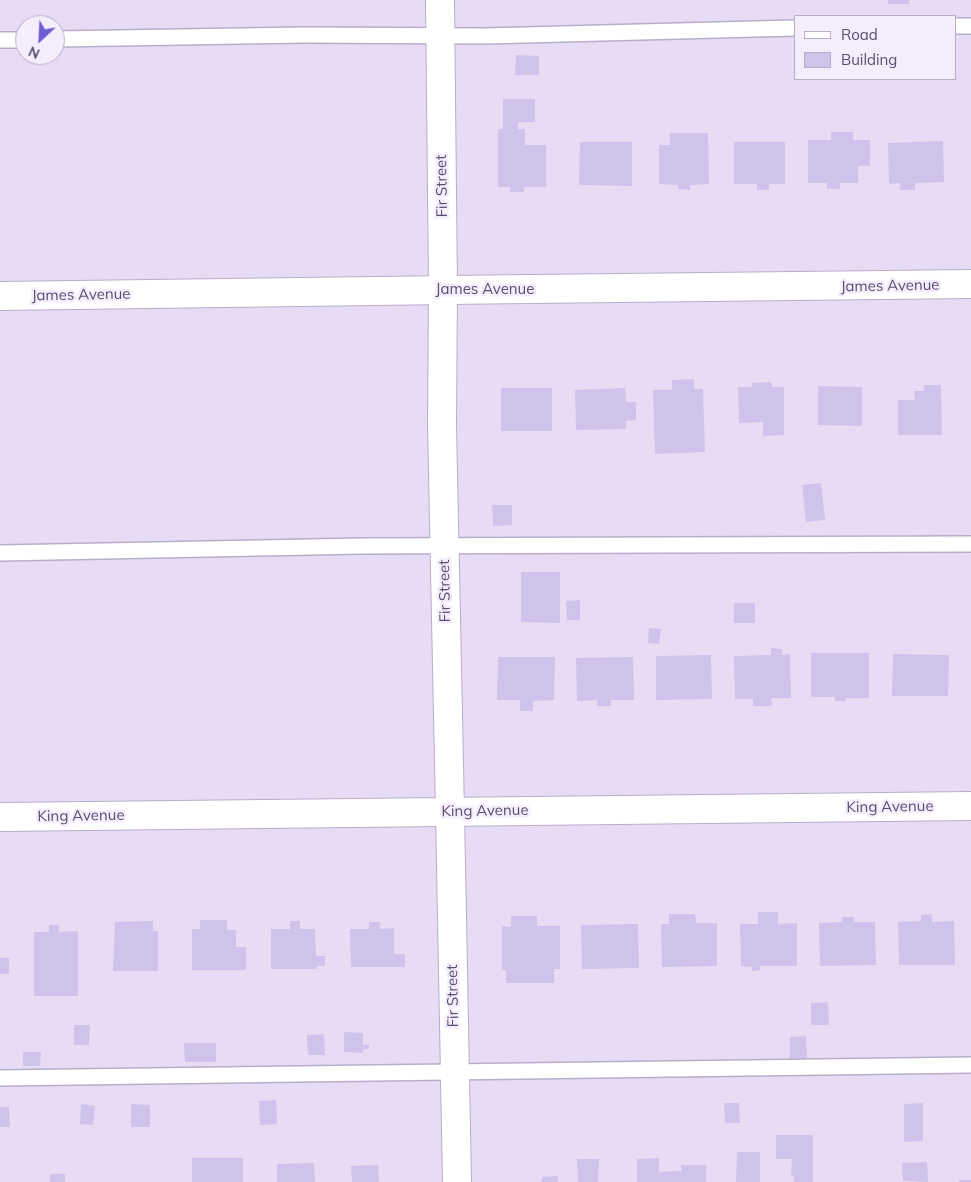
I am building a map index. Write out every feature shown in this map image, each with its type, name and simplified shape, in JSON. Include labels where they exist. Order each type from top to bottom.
[{"type":"street","name":"Fir Street","points":[[440,0],[443,288],[442,424],[457,1182]]},
{"type":"street","name":"James Avenue","points":[[0,296],[443,288],[622,289],[971,284]]},
{"type":"street","name":"King Avenue","points":[[0,817],[971,806]]},
{"type":"lane","points":[[956,26],[971,26]]},
{"type":"lane","points":[[65,39],[440,35],[794,28]]},
{"type":"lane","points":[[0,40],[15,40]]},
{"type":"lane","points":[[0,553],[220,548],[971,544]]},
{"type":"lane","points":[[0,1078],[971,1065]]},
{"type":"shaded area","points":[[0,0],[971,0],[971,1182],[0,1182]]},
{"type":"building","points":[[888,0],[909,0],[909,4],[888,4]]},
{"type":"building","points":[[516,55],[539,56],[539,75],[515,75]]},
{"type":"building","points":[[503,99],[535,99],[535,122],[518,122],[518,129],[525,129],[525,145],[546,145],[546,187],[524,187],[524,192],[510,192],[510,187],[498,187],[498,129],[503,129]]},
{"type":"building","points":[[831,132],[853,132],[853,140],[870,140],[870,166],[858,166],[858,183],[840,183],[840,189],[827,189],[827,183],[808,183],[808,140],[831,140]]},
{"type":"building","points":[[670,133],[708,133],[709,184],[690,185],[690,190],[678,189],[678,185],[659,184],[659,145],[670,145]]},
{"type":"building","points":[[943,141],[944,182],[915,183],[915,190],[900,190],[900,183],[889,184],[888,143]]},
{"type":"building","points":[[580,142],[632,142],[632,186],[579,185]]},
{"type":"building","points":[[734,142],[785,142],[785,184],[769,184],[769,190],[757,190],[757,184],[734,184]]},
{"type":"building","points":[[694,379],[694,389],[703,389],[705,452],[655,454],[653,390],[672,390],[672,380]]},
{"type":"building","points":[[771,382],[772,387],[784,387],[784,435],[763,436],[763,422],[739,423],[738,387],[752,387],[752,383]]},
{"type":"building","points":[[924,385],[941,385],[942,435],[898,435],[898,400],[915,400],[914,391],[924,391]]},
{"type":"building","points":[[818,386],[862,387],[862,426],[818,425]]},
{"type":"building","points":[[501,388],[552,388],[552,431],[501,431]]},
{"type":"building","points":[[625,388],[626,402],[636,402],[636,420],[626,421],[626,429],[576,430],[575,390]]},
{"type":"building","points":[[821,483],[825,520],[806,522],[802,485]]},
{"type":"building","points":[[492,505],[512,505],[512,525],[493,526]]},
{"type":"building","points":[[521,572],[560,572],[560,623],[521,622]]},
{"type":"building","points":[[580,600],[580,620],[567,620],[566,601]]},
{"type":"building","points":[[734,603],[755,603],[755,623],[734,623]]},
{"type":"building","points":[[649,628],[661,629],[659,644],[648,643]]},
{"type":"building","points":[[771,648],[782,649],[782,655],[790,654],[791,698],[771,698],[772,706],[753,706],[753,699],[735,699],[734,656],[771,655]]},
{"type":"building","points":[[811,653],[869,653],[869,698],[846,698],[846,701],[835,701],[835,697],[811,697]]},
{"type":"building","points":[[893,654],[949,655],[948,696],[892,696]]},
{"type":"building","points":[[711,655],[712,699],[656,700],[656,656]]},
{"type":"building","points":[[498,657],[555,657],[554,700],[533,701],[533,711],[520,711],[520,700],[497,700]]},
{"type":"building","points":[[633,657],[634,700],[611,700],[611,706],[597,706],[597,700],[577,701],[576,658]]},
{"type":"building","points":[[758,912],[778,912],[778,924],[797,923],[797,966],[760,966],[760,970],[752,971],[752,967],[741,966],[740,924],[758,924]]},
{"type":"building","points":[[669,914],[695,914],[696,923],[717,923],[717,966],[662,967],[661,924],[669,924]]},
{"type":"building","points":[[932,914],[932,922],[954,921],[955,965],[899,965],[898,922],[921,921],[921,915]]},
{"type":"building","points":[[511,916],[537,916],[537,926],[560,926],[560,969],[554,969],[554,983],[506,983],[506,970],[502,970],[502,926],[511,927]]},
{"type":"building","points":[[842,917],[854,917],[854,922],[875,922],[876,965],[820,966],[819,923],[842,922]]},
{"type":"building","points":[[200,920],[227,920],[227,930],[236,930],[236,947],[246,947],[246,970],[192,970],[192,929],[200,929]]},
{"type":"building","points":[[153,921],[153,931],[158,931],[158,971],[113,971],[115,922]]},
{"type":"building","points":[[290,921],[300,921],[300,929],[315,929],[316,956],[325,956],[325,966],[317,966],[317,969],[271,969],[271,929],[290,929]]},
{"type":"building","points":[[369,922],[380,922],[380,929],[394,928],[394,954],[405,954],[405,967],[351,967],[350,929],[369,929]]},
{"type":"building","points":[[638,924],[639,968],[582,969],[581,925]]},
{"type":"building","points":[[49,925],[59,925],[59,932],[78,931],[78,996],[34,996],[34,932],[49,932]]},
{"type":"building","points":[[0,958],[9,958],[9,974],[0,974]]},
{"type":"building","points":[[828,1002],[829,1025],[811,1025],[811,1003]]},
{"type":"building","points":[[74,1025],[90,1025],[89,1045],[74,1045]]},
{"type":"building","points":[[344,1032],[363,1033],[363,1045],[369,1045],[369,1049],[363,1049],[363,1053],[344,1052]]},
{"type":"building","points":[[324,1034],[325,1055],[308,1055],[307,1035]]},
{"type":"building","points":[[806,1036],[807,1062],[790,1062],[790,1037]]},
{"type":"building","points":[[184,1043],[216,1043],[216,1062],[185,1062]]},
{"type":"building","points":[[23,1052],[41,1052],[40,1066],[23,1066]]},
{"type":"building","points":[[276,1100],[277,1124],[260,1125],[259,1101]]},
{"type":"building","points":[[724,1103],[739,1103],[740,1123],[725,1123]]},
{"type":"building","points":[[923,1103],[923,1141],[904,1142],[904,1104]]},
{"type":"building","points":[[81,1104],[95,1106],[93,1125],[80,1124]]},
{"type":"building","points":[[131,1104],[150,1105],[150,1127],[131,1127]]},
{"type":"building","points":[[0,1107],[9,1107],[10,1127],[0,1127]]},
{"type":"building","points":[[776,1135],[813,1135],[813,1182],[794,1182],[794,1176],[791,1177],[792,1159],[776,1159]]},
{"type":"building","points":[[737,1152],[760,1152],[760,1182],[736,1182]]},
{"type":"building","points":[[192,1158],[243,1158],[243,1182],[192,1182]]},
{"type":"building","points":[[659,1158],[659,1172],[682,1171],[681,1165],[706,1165],[706,1182],[637,1182],[637,1159]]},
{"type":"building","points":[[577,1159],[599,1159],[598,1182],[578,1182]]},
{"type":"building","points":[[927,1162],[928,1182],[903,1181],[902,1163]]},
{"type":"building","points":[[314,1163],[315,1182],[277,1182],[277,1164]]},
{"type":"building","points":[[378,1165],[379,1182],[352,1182],[351,1166]]},
{"type":"building","points":[[50,1174],[65,1174],[65,1182],[50,1182]]},
{"type":"building","points":[[558,1176],[558,1182],[542,1182],[542,1177]]},
{"type":"building","points":[[959,1180],[971,1180],[971,1182],[959,1182]]}]
